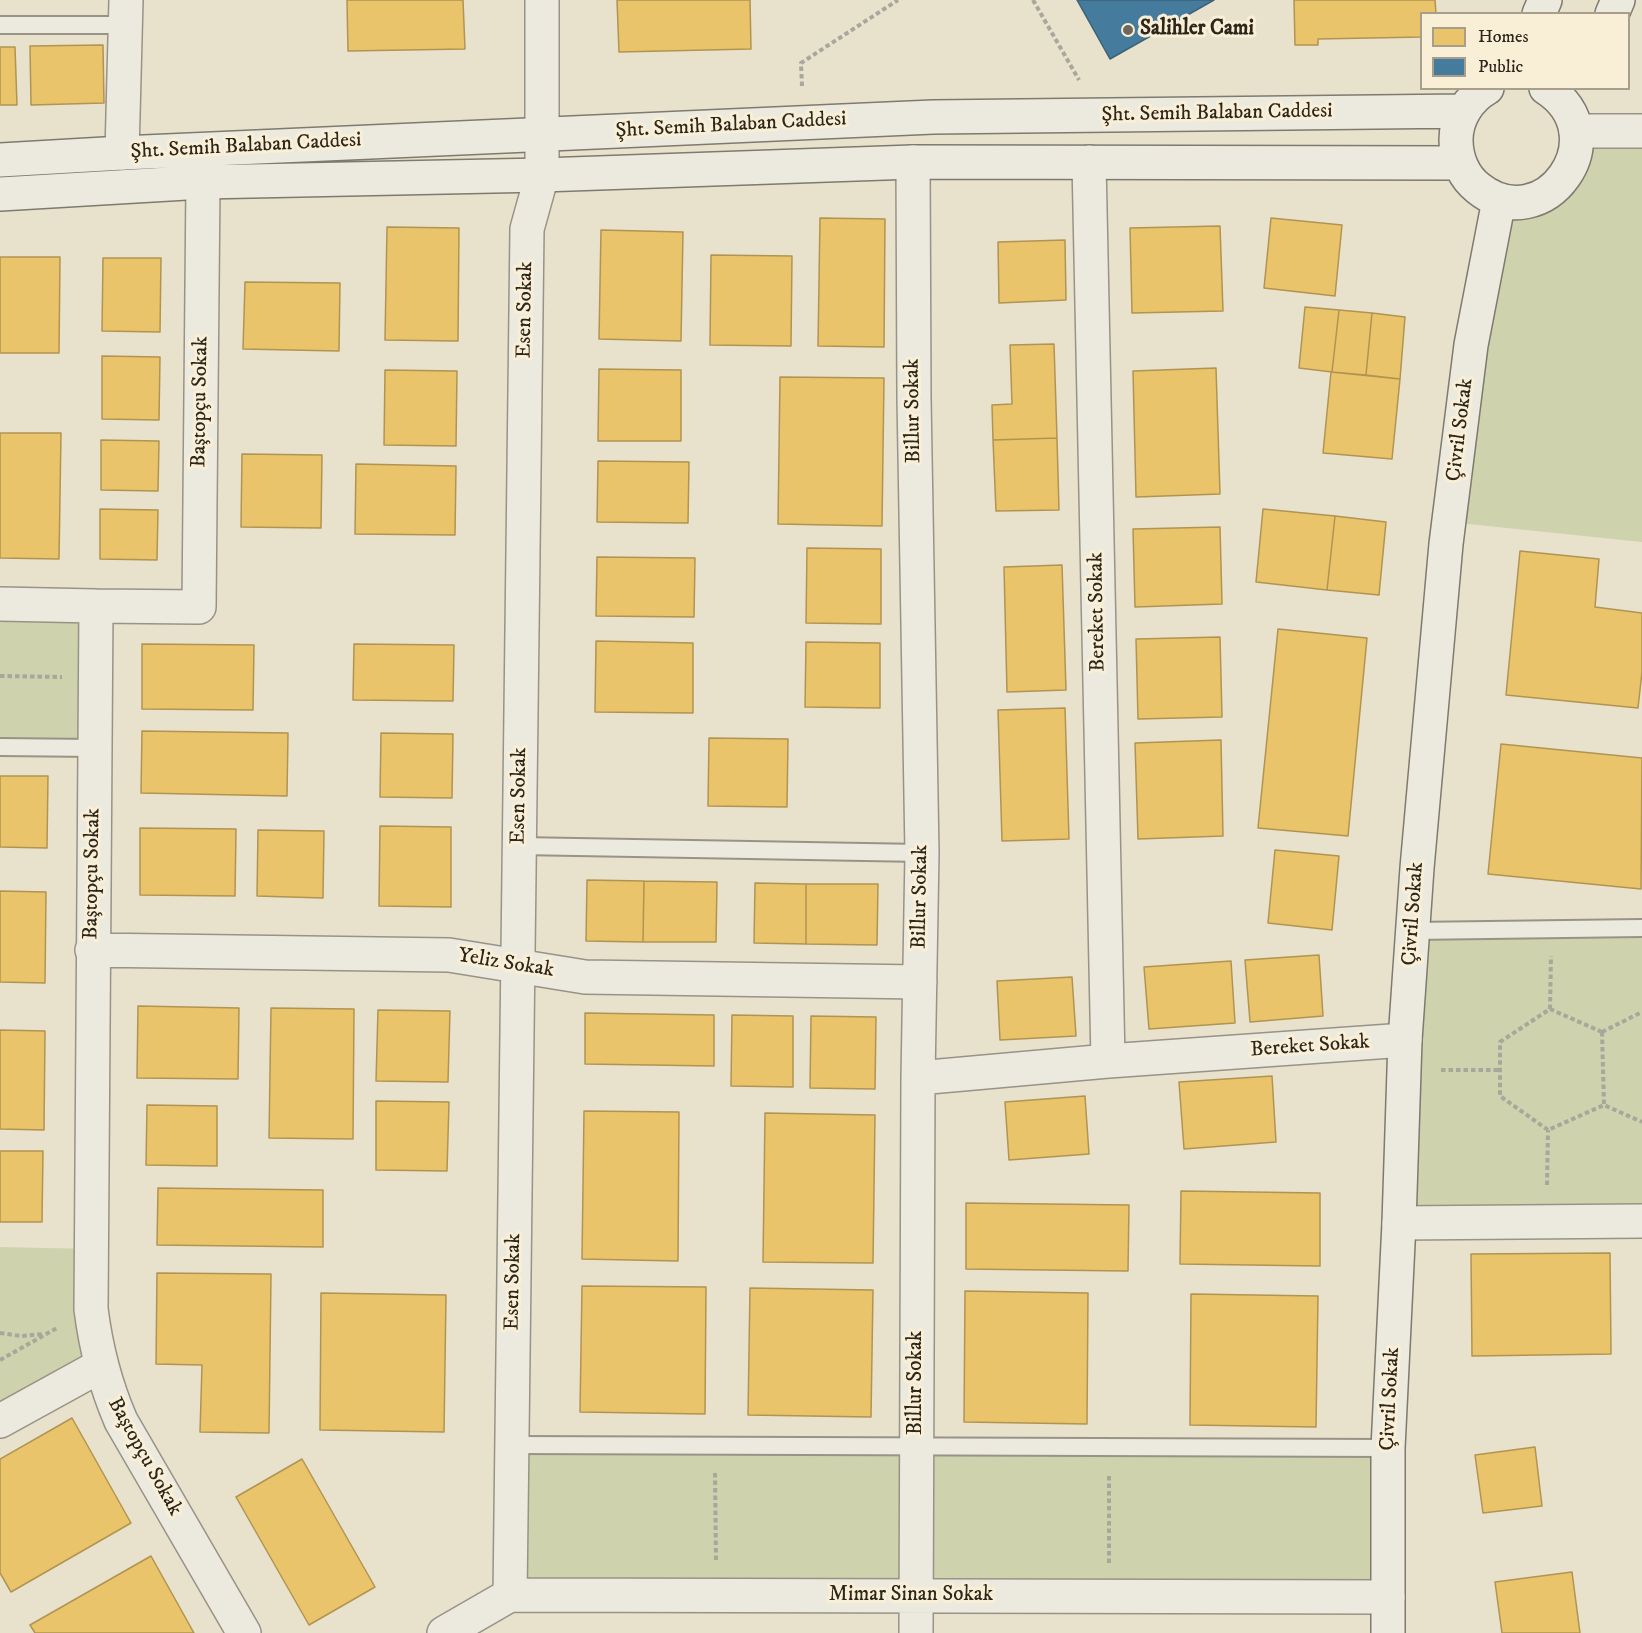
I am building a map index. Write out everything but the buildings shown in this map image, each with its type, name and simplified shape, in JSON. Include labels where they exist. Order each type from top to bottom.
[{"type":"street","name":"Esen Sokak","points":[[510,1594],[527,229],[542,175],[542,0]]},
{"type":"street","points":[[122,153],[125,13]]},
{"type":"street","points":[[1485,90],[1472,100],[1458,123],[1457,150],[1466,176],[1475,186],[1499,200],[1528,201],[1542,197],[1555,189],[1572,166],[1576,149],[1566,104]]},
{"type":"street","points":[[1566,104],[1642,131]]},
{"type":"street","name":"Şht. Semih Balaban Caddesi","points":[[0,160],[933,117],[1464,111]]},
{"type":"street","name":"Şht. Semih Balaban Caddesi","points":[[0,194],[203,182],[542,175],[913,162],[1460,164]]},
{"type":"street","name":"Billur Sokak","points":[[913,162],[914,398],[922,853],[918,1078],[916,1633]]},
{"type":"street","name":"Bereket Sokak","points":[[1089,162],[1108,1061]]},
{"type":"street","name":"Baştopçu Sokak","points":[[203,182],[199,607],[96,606],[91,1309],[100,1366],[109,1395],[121,1421],[244,1633]]},
{"type":"street","name":"Çivril Sokak","points":[[1388,1633],[1388,1448],[1399,1223],[1404,1055],[1412,931],[1446,544],[1471,345],[1499,200]]},
{"type":"street","points":[[0,604],[96,606]]},
{"type":"street","name":"Yeliz Sokak","points":[[92,950],[449,955],[585,977],[920,981]]},
{"type":"street","name":"Bereket Sokak","points":[[918,1078],[1108,1061],[1404,1055]]},
{"type":"street","points":[[1399,1223],[1642,1221]]},
{"type":"street","points":[[0,1421],[100,1366]]},
{"type":"street","points":[[444,1633],[510,1594]]},
{"type":"street","name":"Mimar Sinan Sokak","points":[[510,1594],[1388,1597]]},
{"type":"lane","points":[[0,25],[125,13]]},
{"type":"lane","points":[[0,747],[95,748]]},
{"type":"lane","points":[[519,846],[922,853]]},
{"type":"lane","points":[[1412,931],[1642,928]]},
{"type":"lane","points":[[513,1445],[1388,1448]]},
{"type":"path","points":[[804,123],[801,63],[898,0]]},
{"type":"path","points":[[1033,0],[1099,115]]},
{"type":"path","points":[[0,676],[95,677]]},
{"type":"path","points":[[1550,1009],[1552,929]]},
{"type":"path","points":[[1550,1009],[1602,1032]]},
{"type":"path","points":[[1548,1130],[1500,1096],[1500,1042],[1550,1009]]},
{"type":"path","points":[[1602,1032],[1642,1012]]},
{"type":"path","points":[[1602,1032],[1604,1105]]},
{"type":"path","points":[[1404,1055],[1500,1070]]},
{"type":"path","points":[[1548,1130],[1604,1105],[1642,1122]]},
{"type":"path","points":[[1546,1222],[1548,1130]]},
{"type":"path","points":[[0,1360],[91,1309]]},
{"type":"path","points":[[0,1333],[21,1336],[46,1334]]},
{"type":"path","points":[[715,1595],[716,1446]]},
{"type":"path","points":[[1109,1447],[1109,1596]]},
{"type":"green space","points":[[1642,131],[1642,542],[1449,522],[1513,202],[1576,149]]},
{"type":"green space","points":[[0,604],[96,606],[95,748],[0,747]]},
{"type":"green space","points":[[1642,928],[1642,1221],[1399,1223],[1412,931]]},
{"type":"green space","points":[[0,1247],[90,1249],[100,1366],[0,1421]]},
{"type":"green space","points":[[513,1445],[1388,1448],[1388,1597],[510,1595]]},
{"type":"place","name":"Salihler Cami","points":[[1128,30]]}]
